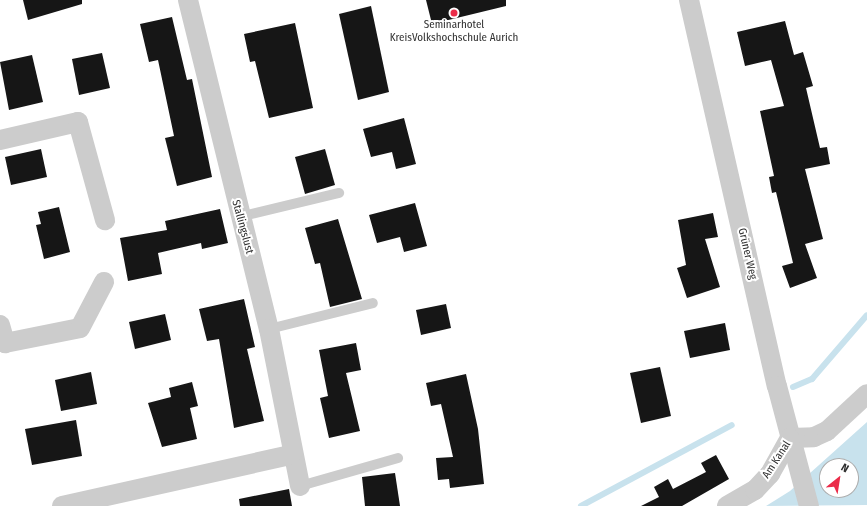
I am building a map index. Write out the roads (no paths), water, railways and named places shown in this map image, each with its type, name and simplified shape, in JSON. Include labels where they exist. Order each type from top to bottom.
[{"type":"street","name":"Stallingslust","points":[[188,0],[239,217],[269,329],[291,455],[300,486]]},
{"type":"street","name":"Grüner Weg","points":[[689,0],[790,438],[809,506]]},
{"type":"street","points":[[0,140],[78,122],[105,220]]},
{"type":"street","points":[[0,325],[5,343],[80,328],[104,282]]},
{"type":"street","name":"Am Kanal","points":[[727,506],[755,490],[770,474],[790,438],[814,437],[827,431],[867,394]]},
{"type":"street","points":[[62,506],[291,455]]},
{"type":"lane","points":[[239,217],[339,193]]},
{"type":"lane","points":[[269,329],[372,303]]},
{"type":"lane","points":[[300,486],[398,458]]},
{"type":"water","points":[[867,422],[867,505],[766,506],[790,491],[819,465],[819,498],[859,498],[859,458],[827,458]]},
{"type":"waterway","points":[[793,387],[812,379],[867,315]]},
{"type":"waterway","points":[[581,506],[732,425]]},
{"type":"place","name":"Seminarhotel KreisVolkshochschule Aurich","points":[[454,13]]}]
